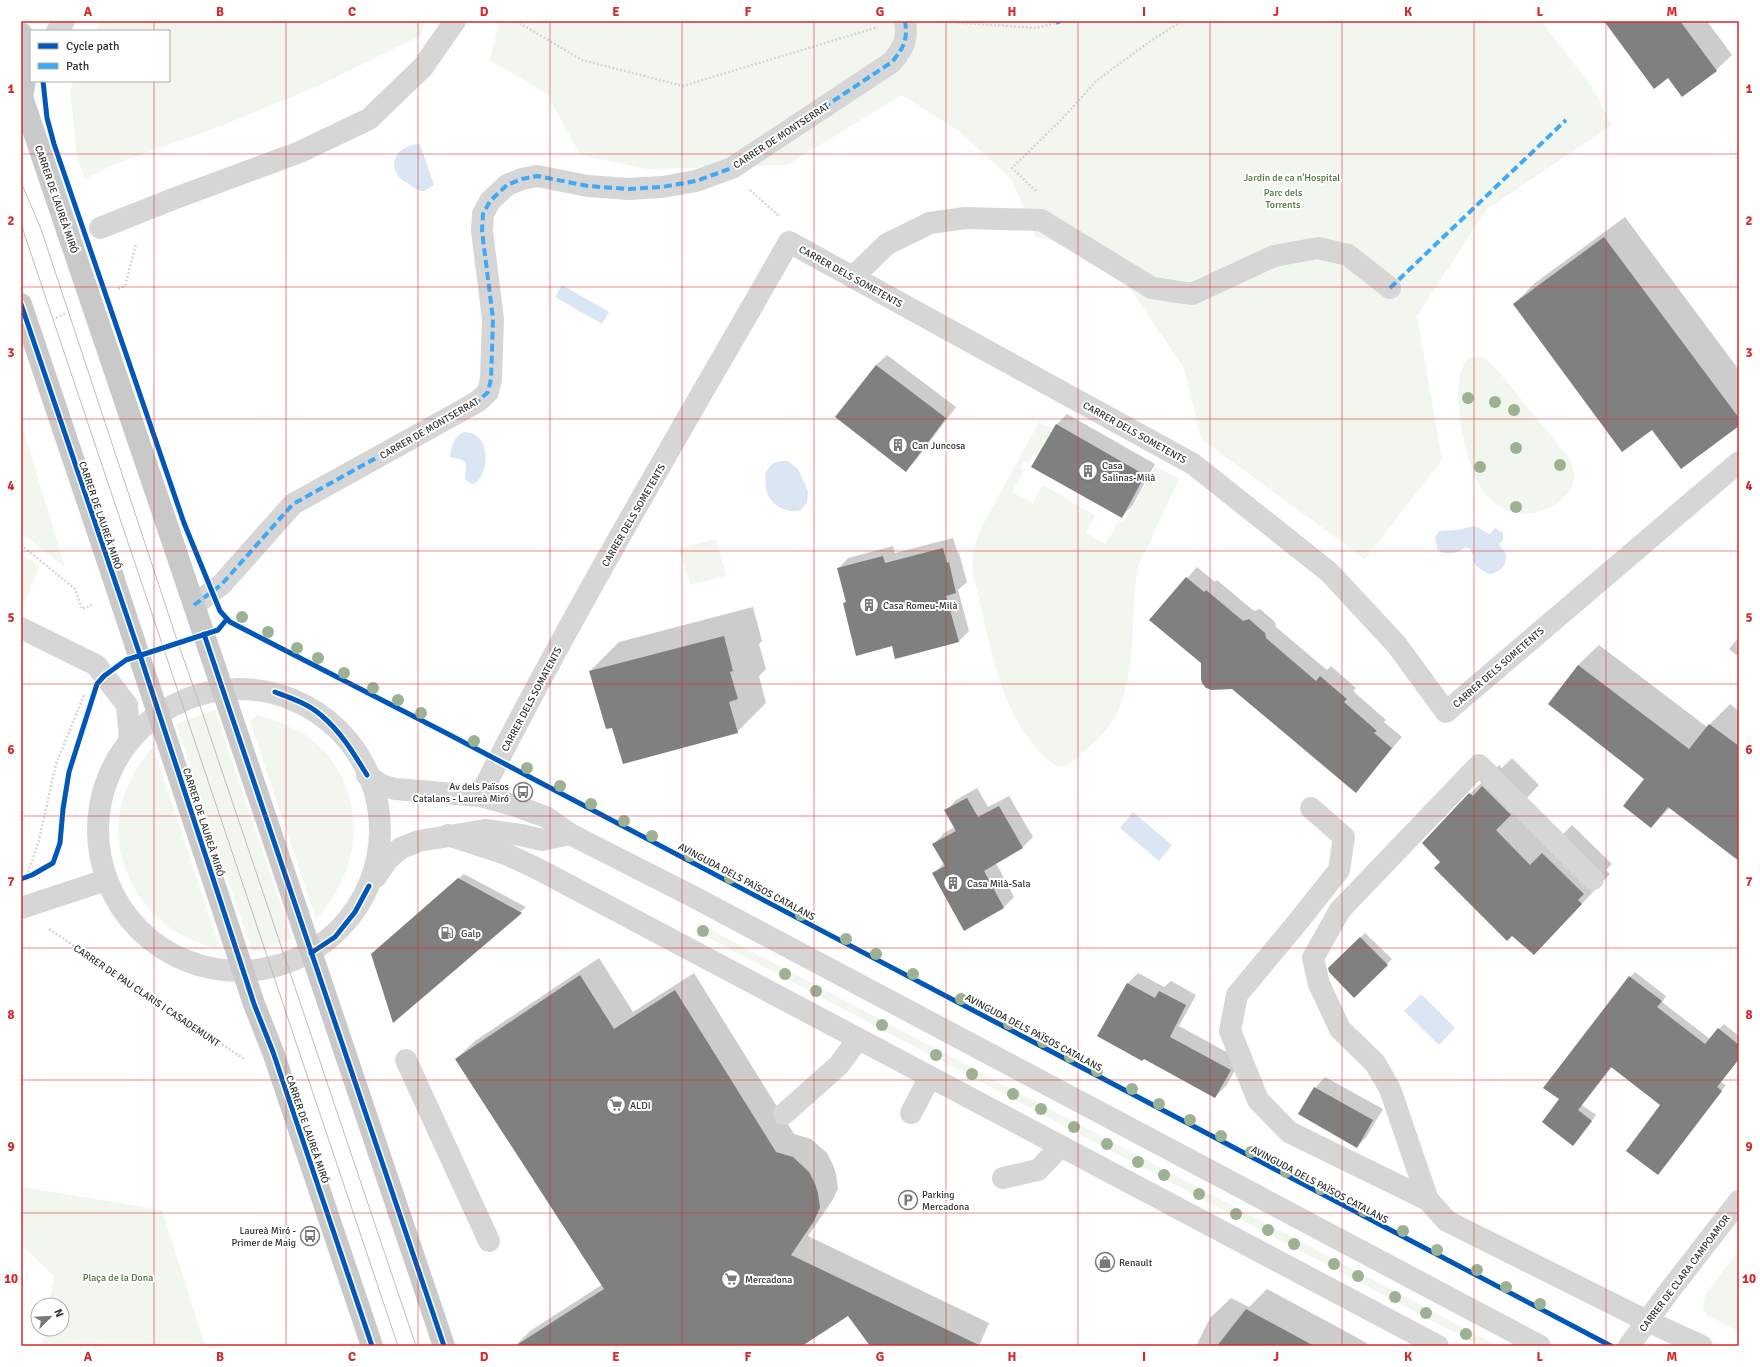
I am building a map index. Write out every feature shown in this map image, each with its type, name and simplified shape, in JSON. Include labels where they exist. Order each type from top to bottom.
[{"type":"main road","name":"CARRER DE LAUREÀ MIRÓ","points":[[21,33],[28,65],[21,98],[40,149],[444,1346]]},
{"type":"main road","name":"CARRER DE LAUREÀ MIRÓ","points":[[21,304],[244,973],[273,1052],[372,1346]]},
{"type":"street","points":[[58,30],[64,21]]},
{"type":"street","points":[[100,228],[300,152],[369,119],[423,67],[455,21]]},
{"type":"street","name":"CARRER DE MONTSERRAT","points":[[194,605],[221,585],[293,504],[477,402],[488,392],[491,379],[493,319],[482,231],[483,214],[490,201],[507,185],[522,179],[537,176],[588,186],[629,188],[662,186],[696,181],[732,168],[892,62],[903,49],[907,35],[905,21]]},
{"type":"street","points":[[852,277],[887,244],[930,223],[965,218],[1041,220],[1152,288],[1192,294],[1274,256],[1318,248],[1348,255],[1390,288]]},
{"type":"street","name":"CARRER DELS SOMETENTS","points":[[583,602],[789,242],[1193,464],[1329,572],[1396,644],[1446,712],[1739,462]]},
{"type":"street","name":"CARRER DELS SOMATENTS","points":[[480,796],[583,602]]},
{"type":"street","points":[[21,628],[96,665],[127,705],[130,739]]},
{"type":"street","points":[[369,886],[378,860],[381,832],[376,804],[367,775],[341,735],[322,715],[299,702],[275,692],[249,688],[222,689],[196,694],[158,712],[130,739],[116,759],[105,782],[99,806],[97,831],[99,856],[106,880],[128,919],[162,949],[202,968],[222,974],[244,973],[287,964],[335,938],[355,912],[369,886],[388,859],[400,848],[419,841],[485,830],[521,835],[542,840],[570,834]]},
{"type":"street","points":[[1592,879],[1479,765],[1340,910],[1313,958],[1319,984],[1340,1029],[1375,1063],[1390,1088],[1428,1200],[1447,1222],[1647,1321],[1702,1346]]},
{"type":"street","points":[[367,775],[381,785],[395,789],[480,796],[546,817],[570,834],[697,899],[1540,1346]]},
{"type":"street","points":[[1311,808],[1344,838],[1339,870],[1298,923],[1237,995],[1230,1031],[1258,1100],[1289,1132],[1428,1200]]},
{"type":"street","points":[[448,835],[506,854],[538,869],[1438,1346]]},
{"type":"street","points":[[21,908],[106,880]]},
{"type":"street","points":[[784,1114],[839,1065],[858,1039]]},
{"type":"street","points":[[406,1060],[489,1241]]},
{"type":"street","points":[[911,1113],[930,1077]]},
{"type":"street","points":[[1002,1178],[1038,1170],[1061,1146]]},
{"type":"street","name":"CARRER DE CLARA CAMPOAMOR","points":[[1629,1346],[1739,1201]]},
{"type":"path","points":[[516,21],[582,60],[683,86],[875,27]]},
{"type":"path","points":[[1041,220],[1043,198],[1012,168],[1061,120],[1096,81],[1149,42],[1182,21]]},
{"type":"path","points":[[936,22],[1037,28],[1056,23]]},
{"type":"path","points":[[727,169],[782,219],[789,242]]},
{"type":"path","points":[[21,545],[75,589],[82,609],[95,604]]},
{"type":"path","points":[[21,879],[29,878],[56,764],[96,665]]},
{"type":"green space","points":[[101,21],[425,21],[420,36],[320,85],[226,124],[115,164],[85,179],[77,157],[70,89],[74,82],[170,82],[170,30],[96,30]]},
{"type":"green space","name":"Parc dels Torrents","points":[[499,21],[1541,21],[1592,87],[1612,125],[1487,209],[1417,316],[1442,460],[1365,559],[1201,439],[1184,368],[1105,252],[1036,237],[1012,180],[959,131],[902,95],[787,165],[647,169],[580,155],[547,94],[490,60]]},
{"type":"green space","points":[[1473,356],[1485,358],[1499,372],[1569,458],[1574,475],[1574,480],[1570,489],[1559,502],[1545,510],[1526,514],[1512,512],[1505,509],[1493,502],[1488,497],[1477,480],[1470,463],[1465,443],[1460,421],[1458,399],[1459,380],[1464,365]]},
{"type":"green space","points":[[21,422],[65,567],[21,533]]},
{"type":"green space","points":[[1039,422],[1053,429],[1037,457],[1033,455],[1028,464],[1024,461],[1020,469],[1024,471],[1012,492],[1033,503],[1043,485],[1095,515],[1086,533],[1105,544],[1118,521],[1123,523],[1155,466],[1179,479],[1139,565],[1135,589],[1129,672],[1126,688],[1118,712],[1099,738],[1073,761],[1063,766],[1058,766],[1049,761],[1039,751],[1024,733],[1013,713],[1003,691],[996,668],[972,569],[974,551],[981,528]]},
{"type":"green space","points":[[716,539],[726,576],[690,585],[679,548]]},
{"type":"green space","points":[[21,554],[39,566],[25,603],[21,601]]},
{"type":"green space","points":[[215,710],[292,939],[252,952],[176,724]]},
{"type":"green space","points":[[258,715],[291,727],[313,741],[320,747],[336,767],[347,788],[352,811],[354,834],[350,857],[343,879],[331,900],[316,919],[250,721]]},
{"type":"green space","points":[[153,747],[219,945],[214,948],[199,943],[175,931],[162,922],[150,910],[131,882],[120,850],[118,833],[119,817],[123,798],[141,762]]},
{"type":"green space","points":[[698,923],[1498,1346],[1480,1346],[694,930]]},
{"type":"green space","name":"Plaça de la Dona","points":[[21,1187],[162,1210],[205,1346],[42,1346],[44,1337],[70,1337],[70,1297],[50,1297],[54,1276],[21,1244]]},
{"type":"green space","points":[[1736,1254],[1739,1256],[1739,1332],[1706,1315],[1703,1308],[1705,1295]]},
{"type":"water","points":[[420,144],[434,185],[424,191],[417,190],[401,179],[394,166],[397,155],[401,150]]},
{"type":"water","points":[[562,285],[609,312],[602,324],[555,297]]},
{"type":"water","points":[[464,432],[476,435],[483,443],[485,453],[485,464],[482,474],[477,482],[471,484],[465,479],[466,466],[464,461],[450,457],[455,440]]},
{"type":"water","points":[[779,461],[788,461],[798,469],[808,491],[807,503],[801,510],[792,511],[778,506],[767,493],[765,473],[772,464]]},
{"type":"water","points":[[1473,526],[1490,534],[1495,528],[1503,533],[1503,540],[1499,544],[1504,550],[1506,559],[1504,566],[1495,573],[1488,574],[1476,566],[1470,549],[1466,547],[1452,553],[1444,553],[1437,549],[1435,537],[1439,531],[1457,530]]},
{"type":"water","points":[[1133,812],[1172,845],[1159,861],[1120,828]]},
{"type":"water","points":[[1421,994],[1455,1028],[1439,1045],[1404,1011]]},
{"type":"building","points":[[1604,21],[1680,21],[1717,71],[1682,97],[1668,78],[1654,89]]},
{"type":"building","points":[[1604,237],[1739,418],[1739,426],[1681,469],[1652,430],[1622,452],[1513,304]]},
{"type":"building","name":"Can Juncosa","points":[[876,365],[946,418],[906,472],[835,417]]},
{"type":"building","name":"Casa Salinas-Milà","points":[[1056,424],[1145,475],[1122,518],[1031,467]]},
{"type":"building","name":"Casa Romeu-Milà","points":[[943,548],[947,563],[949,562],[956,593],[946,596],[959,642],[895,659],[892,646],[856,656],[843,603],[846,602],[837,568],[883,556],[885,563]]},
{"type":"building","points":[[1186,577],[1204,592],[1206,590],[1243,621],[1249,619],[1265,633],[1266,638],[1316,681],[1320,676],[1347,699],[1344,702],[1377,731],[1374,733],[1392,748],[1356,793],[1232,689],[1212,690],[1206,688],[1201,679],[1201,663],[1149,620]]},
{"type":"building","points":[[724,636],[733,671],[730,672],[738,699],[729,702],[738,733],[623,764],[612,728],[606,729],[589,671]]},
{"type":"building","points":[[1578,665],[1689,749],[1709,724],[1739,746],[1739,861],[1668,807],[1651,828],[1623,806],[1644,779],[1548,704]]},
{"type":"building","points":[[1482,786],[1511,815],[1496,830],[1530,865],[1542,853],[1584,894],[1578,900],[1582,904],[1534,955],[1512,936],[1507,941],[1434,868],[1440,862],[1422,843],[1469,793],[1473,796]]},
{"type":"building","name":"Casa Milà-Sala","points":[[967,798],[978,817],[999,806],[1023,848],[984,871],[1004,908],[964,931],[932,873],[945,866],[932,844],[956,831],[944,810]]},
{"type":"building","name":"Galp","points":[[458,878],[522,913],[393,1023],[371,954]]},
{"type":"building","points":[[1360,937],[1388,965],[1354,998],[1329,972],[1328,968]]},
{"type":"building","name":"ALDI","points":[[580,975],[614,1029],[675,990],[776,1152],[793,1157],[809,1172],[815,1184],[820,1208],[814,1221],[791,1255],[981,1346],[870,1346],[848,1316],[802,1346],[515,1346],[604,1289],[455,1059]]},
{"type":"building","points":[[1629,976],[1662,1001],[1657,1007],[1705,1044],[1718,1028],[1739,1045],[1739,1059],[1717,1087],[1722,1091],[1658,1175],[1626,1151],[1660,1105],[1611,1067],[1578,1110],[1592,1121],[1573,1146],[1542,1122],[1559,1099],[1543,1088]]},
{"type":"building","points":[[1127,983],[1155,998],[1159,991],[1186,1005],[1170,1037],[1231,1070],[1215,1098],[1144,1059],[1142,1061],[1097,1036]]},
{"type":"building","points":[[1314,1087],[1373,1120],[1357,1148],[1298,1114]]},
{"type":"building","points":[[1246,1309],[1314,1346],[1217,1346]]},
{"type":"tram line","points":[[21,182],[41,229],[178,643],[416,1346]]},
{"type":"tram line","points":[[21,224],[398,1346]]},
{"type":"marked path","points":[[194,605],[221,585],[293,504],[477,402],[488,392],[491,379],[493,319],[482,231],[483,214],[490,201],[507,185],[522,179],[537,176],[588,186],[629,189],[662,187],[696,181],[732,168],[892,62],[900,52],[904,43],[906,33],[905,21]]},
{"type":"marked path","points":[[1056,23],[1061,21]]},
{"type":"marked path","points":[[1390,288],[1566,120]]},
{"type":"cycle path","name":"AVINGUDA DELS PAÏSOS CATALANS","points":[[43,82],[47,118],[54,144],[184,523],[220,611],[230,622],[448,734],[1611,1346]]},
{"type":"cycle path","points":[[21,304],[140,655],[254,1004],[273,1052],[372,1346]]},
{"type":"cycle path","points":[[21,879],[32,875],[53,863],[60,843],[63,809],[69,772],[97,684],[104,676],[126,660],[218,630],[227,619]]},
{"type":"cycle path","points":[[204,634],[444,1346]]},
{"type":"cycle path","points":[[275,692],[306,705],[329,722],[352,751],[367,775]]},
{"type":"cycle path","points":[[311,953],[335,937],[355,912],[369,886]]},
{"type":"place","name":"Can Juncosa","points":[[898,445]]},
{"type":"place","name":"Casa Salinas-Milà","points":[[1088,471]]},
{"type":"place","name":"Casa Romeu-Milà","points":[[869,605]]},
{"type":"place","name":"Av dels Països Catalans - Laureà Miró","points":[[523,792]]},
{"type":"place","name":"Casa Milà-Sala","points":[[953,883]]},
{"type":"place","name":"Galp","points":[[447,933]]},
{"type":"place","name":"ALDI","points":[[616,1105]]},
{"type":"place","name":"Parking Mercadona","points":[[908,1200]]},
{"type":"place","name":"Laureà Miró - Primer de Maig","points":[[310,1236]]},
{"type":"place","name":"Renault","points":[[1105,1262]]},
{"type":"place","name":"Mercadona","points":[[731,1279]]},
{"type":"park label","name":"Jardín de ca n'Hospital","points":[[1292,177]]}]
